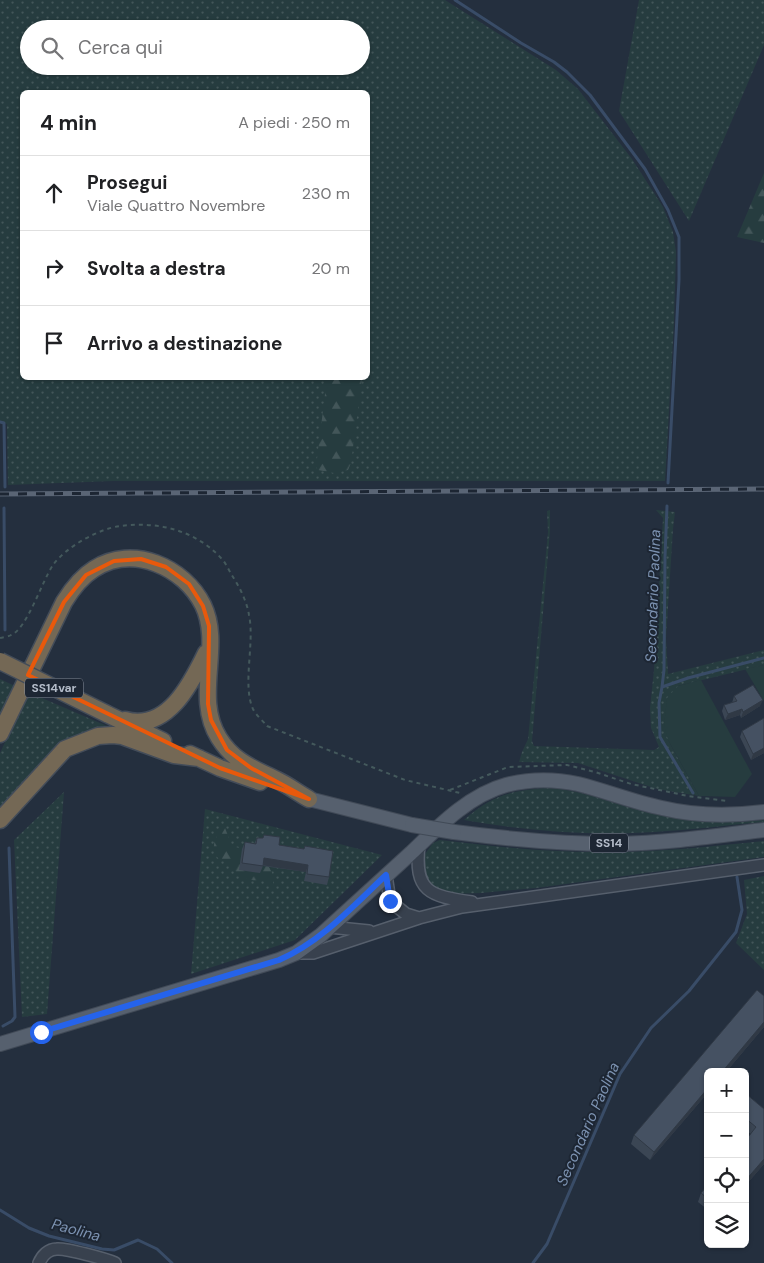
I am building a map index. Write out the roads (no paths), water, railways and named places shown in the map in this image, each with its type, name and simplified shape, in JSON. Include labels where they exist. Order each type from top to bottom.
[{"type":"highway","points":[[0,734],[64,602],[78,582],[96,568],[114,561],[141,560],[156,562],[177,573],[189,584],[204,606],[209,626],[208,704],[211,720],[218,737],[227,750],[240,762],[277,780],[309,799]]},
{"type":"highway","points":[[109,715],[132,722],[142,722],[169,710],[188,688],[209,646]]},
{"type":"highway","name":"SS14var","points":[[0,661],[220,768],[309,799]]},
{"type":"highway","points":[[0,820],[65,749],[98,736],[122,736],[174,754],[199,758]]},
{"type":"main road","points":[[0,1044],[279,960],[296,953],[329,927],[457,812],[477,799],[507,785],[534,781],[557,781],[579,784],[663,809],[697,814],[728,815],[764,812]]},
{"type":"main road","name":"SS14","points":[[309,799],[412,825],[503,838],[552,842],[617,844],[673,841],[764,830]]},
{"type":"street","points":[[419,845],[418,872],[429,891],[444,898],[483,904]]},
{"type":"street","points":[[296,953],[314,953],[442,911],[764,865]]},
{"type":"street","points":[[386,875],[390,901],[406,914],[419,918]]},
{"type":"street","points":[[329,927],[360,932],[378,931]]},
{"type":"street","points":[[39,1263],[47,1252],[57,1248],[107,1259],[115,1263]]},
{"type":"waterway","points":[[455,0],[567,72],[590,95],[645,169],[668,210],[679,237],[679,280],[668,483]]},
{"type":"waterway","name":"Paolina","points":[[0,422],[4,423],[5,487]]},
{"type":"waterway","name":"Secondario Paolina","points":[[662,687],[664,670],[667,506]]},
{"type":"waterway","name":"Paolina","points":[[4,508],[5,630]]},
{"type":"waterway","name":"Secondario Paolina","points":[[693,793],[660,737],[659,703],[662,687],[688,678],[764,658]]},
{"type":"waterway","name":"Paolina","points":[[3,1026],[15,1017],[9,848]]},
{"type":"waterway","name":"Secondario Paolina","points":[[533,1263],[547,1244],[620,1074],[651,1028],[689,991],[736,932],[742,910],[737,877]]},
{"type":"waterway","name":"Paolina","points":[[0,1210],[29,1228],[49,1236],[102,1249],[114,1250],[138,1240],[157,1249],[172,1263]]},
{"type":"railway","points":[[0,494],[764,489]]}]
